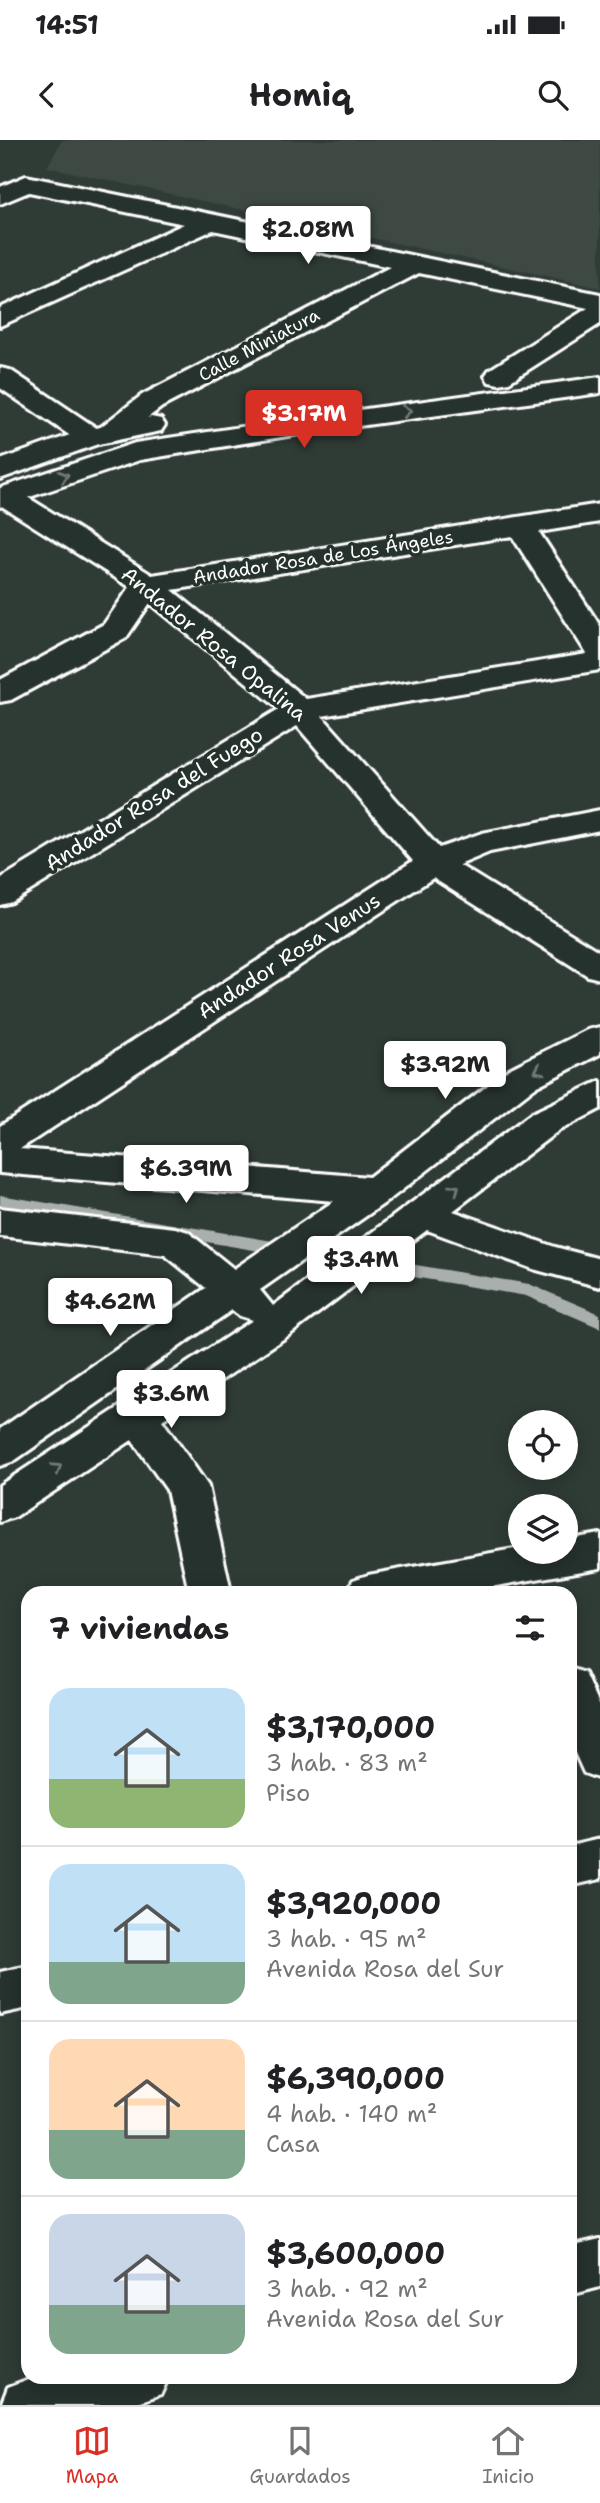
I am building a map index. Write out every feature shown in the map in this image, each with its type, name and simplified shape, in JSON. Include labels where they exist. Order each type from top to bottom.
[{"type":"street","points":[[0,196],[26,184],[600,302]]},
{"type":"street","points":[[0,318],[210,222]]},
{"type":"street","name":"Calle Miniatura","points":[[100,435],[152,401],[415,264]]},
{"type":"street","points":[[499,376],[600,312]]},
{"type":"street","points":[[2,488],[100,435],[187,418],[600,363]]},
{"type":"street","points":[[0,376],[100,435]]},
{"type":"street","points":[[2,488],[135,452],[300,426],[600,385]]},
{"type":"street","name":"Andador Rosa Opalina","points":[[2,488],[147,585],[300,710],[433,863],[600,968]]},
{"type":"street","name":"Andador Rosa de Los Ángeles","points":[[147,585],[600,513]]},
{"type":"street","points":[[520,525],[600,650]]},
{"type":"street","points":[[0,693],[115,631],[147,585]]},
{"type":"street","name":"Andador Rosa del Fuego","points":[[0,894],[300,710],[600,661]]},
{"type":"street","name":"Andador Rosa Venus","points":[[0,1144],[433,863],[482,843],[600,820]]},
{"type":"street","points":[[0,1450],[376,1191],[522,1078],[600,1040]]},
{"type":"street","points":[[0,1506],[290,1313],[545,1122],[600,1094]]},
{"type":"street","points":[[0,1160],[376,1191]]},
{"type":"street","points":[[422,1214],[547,1259],[600,1273]]},
{"type":"street","points":[[0,1222],[176,1242],[290,1313]]},
{"type":"street","points":[[137,1416],[187,1486],[209,1586]]},
{"type":"street","points":[[448,1586],[528,1580],[600,1551]]},
{"type":"street","points":[[577,1703],[600,1760]]},
{"type":"street","points":[[577,1864],[600,1859]]},
{"type":"street","points":[[0,1993],[21,1988]]},
{"type":"street","points":[[577,2268],[600,2263]]},
{"type":"street","points":[[27,2405],[111,2384]]},
{"type":"shaded area","points":[[62,140],[600,140],[600,288],[47,167]]},
{"type":"waterway","points":[[0,1201],[529,1290],[600,1321]]}]
